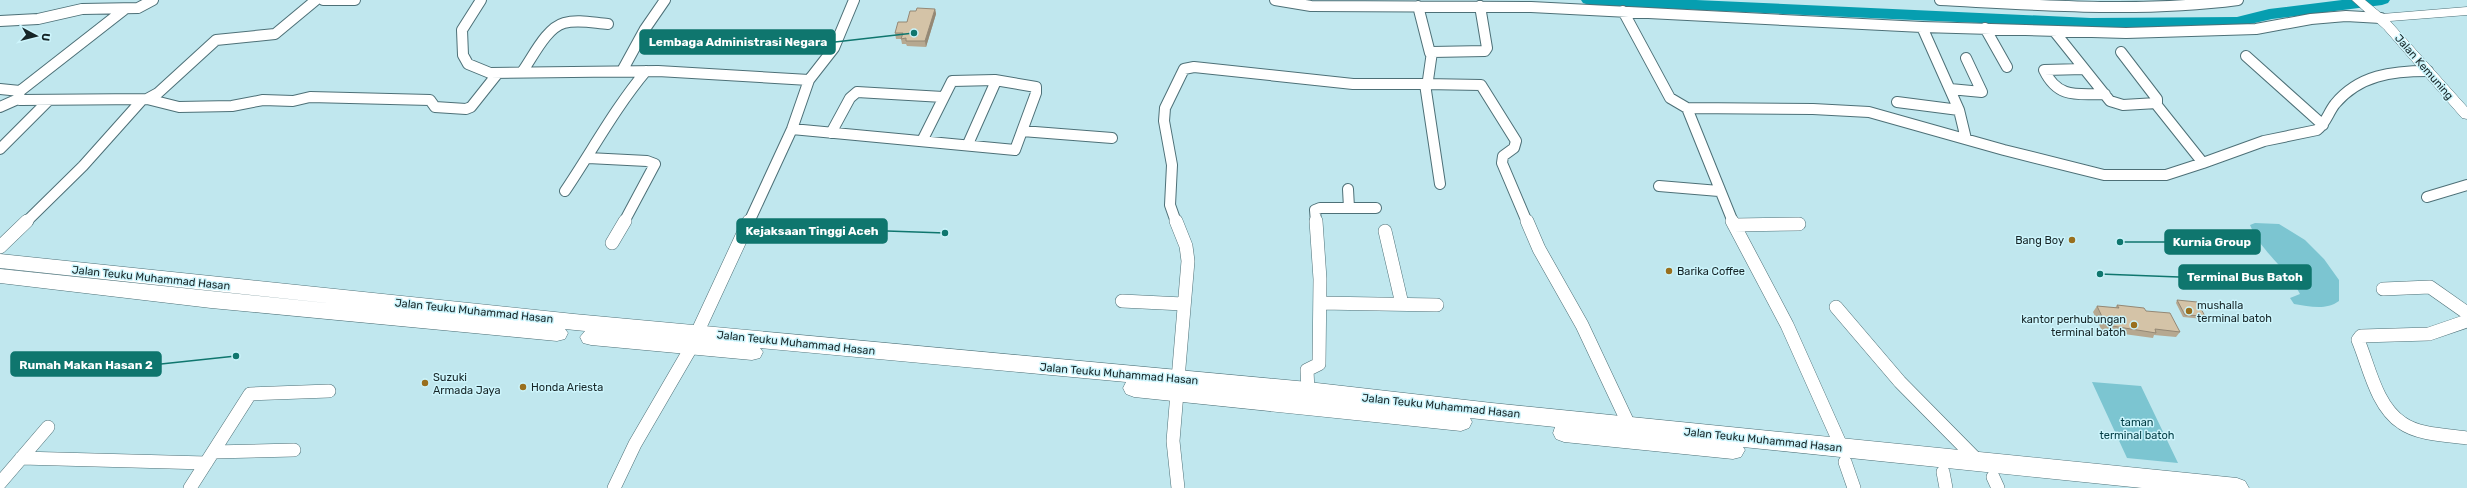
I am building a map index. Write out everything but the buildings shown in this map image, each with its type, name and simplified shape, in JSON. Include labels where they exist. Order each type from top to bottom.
[{"type":"highway","name":"Jalan Teuku Muhammad Hasan","points":[[0,261],[218,293]]},
{"type":"highway","name":"Jalan Teuku Muhammad Hasan","points":[[0,276],[218,293],[1081,376],[1844,455],[1945,480],[1990,476],[2215,487]]},
{"type":"highway","name":"Jalan Teuku Muhammad Hasan","points":[[1178,386],[1308,391],[1559,426],[1629,426],[1990,476],[2109,488]]},
{"type":"street","points":[[0,21],[38,18],[82,9],[125,9],[143,6],[153,0]]},
{"type":"street","points":[[0,247],[83,166],[144,100],[158,93],[216,40],[275,34],[316,0]]},
{"type":"street","points":[[323,0],[356,0]]},
{"type":"street","points":[[481,0],[462,30],[463,56],[468,64],[479,69],[498,73],[646,71],[809,80]]},
{"type":"street","points":[[622,71],[645,29],[665,0]]},
{"type":"street","points":[[614,488],[642,431],[694,339],[792,129],[809,80],[834,48],[854,0]]},
{"type":"street","points":[[1275,0],[1311,6],[1480,6],[1623,11],[1922,27],[2126,34],[2213,32],[2256,29],[2329,17],[2467,11]]},
{"type":"street","points":[[1940,0],[2068,3],[2190,3],[2238,0]]},
{"type":"street","name":"Jalan Kemuning","points":[[2358,0],[2377,15],[2467,115]]},
{"type":"street","points":[[1418,6],[1430,53],[1428,80],[1425,84],[1440,184]]},
{"type":"street","points":[[1430,53],[1436,51],[1485,51],[1487,48],[1480,6]]},
{"type":"street","points":[[0,107],[19,95],[125,9]]},
{"type":"street","points":[[1623,11],[1667,92],[1675,102],[1687,108],[1805,109],[1869,112],[2104,175],[2166,175],[2177,173],[2203,162],[2264,141],[2317,130],[2323,125],[2326,117],[2335,104],[2360,82],[2392,72],[2428,71]]},
{"type":"street","points":[[522,72],[552,31],[560,25],[570,22],[608,24]]},
{"type":"street","points":[[1922,27],[1959,110],[1966,139]]},
{"type":"street","points":[[1985,28],[2007,67]]},
{"type":"street","points":[[2054,31],[2110,101],[2117,104],[2156,104]]},
{"type":"street","points":[[2121,52],[2158,99],[2156,104]]},
{"type":"street","points":[[2246,56],[2323,125]]},
{"type":"street","points":[[1950,89],[1982,92],[1966,58]]},
{"type":"street","points":[[1178,488],[1174,466],[1174,437],[1183,304],[1188,261],[1186,246],[1170,205],[1172,165],[1164,121],[1165,108],[1184,69],[1194,67],[1218,68],[1353,84],[1481,85],[1512,132],[1516,145],[1503,156],[1503,167],[1539,249],[1582,325],[1629,426]]},
{"type":"street","points":[[2084,69],[2044,70],[2054,88],[2060,92],[2105,94]]},
{"type":"street","points":[[565,191],[588,158],[626,96],[646,71]]},
{"type":"street","points":[[0,89],[19,95],[48,101],[144,100],[179,107],[232,106],[263,100],[292,101],[310,97],[430,100],[436,107],[466,109],[471,107],[498,73]]},
{"type":"street","points":[[792,129],[922,141],[968,144],[1015,150],[1036,93],[1036,87],[1033,84],[996,81],[962,79],[952,81],[922,141]]},
{"type":"street","points":[[968,144],[996,81]]},
{"type":"street","points":[[831,132],[850,98],[858,92],[943,97]]},
{"type":"street","points":[[0,149],[48,101]]},
{"type":"street","points":[[1897,102],[1959,110]]},
{"type":"street","points":[[2156,104],[2203,162]]},
{"type":"street","points":[[1687,108],[1719,191],[1734,225],[1793,338],[1844,455],[1854,488]]},
{"type":"street","points":[[1022,131],[1112,138]]},
{"type":"street","points":[[588,158],[647,161],[655,164],[642,191],[612,243]]},
{"type":"street","points":[[2427,197],[2467,185]]},
{"type":"street","points":[[1659,186],[1719,191]]},
{"type":"street","points":[[1348,189],[1349,208]]},
{"type":"street","points":[[1308,391],[1307,370],[1320,362],[1320,303],[1314,210],[1320,208],[1376,208]]},
{"type":"street","points":[[1734,225],[1800,224]]},
{"type":"street","points":[[1385,231],[1402,304]]},
{"type":"street","points":[[2383,288],[2432,288],[2467,313]]},
{"type":"street","points":[[1122,301],[1183,304]]},
{"type":"street","points":[[1320,303],[1437,305]]},
{"type":"street","points":[[1836,307],[1900,382],[1990,476]]},
{"type":"street","points":[[2464,326],[2399,338],[2361,336],[2358,340],[2379,391],[2396,418],[2409,426],[2467,438]]},
{"type":"street","points":[[190,488],[252,393],[329,391]]},
{"type":"street","points":[[0,483],[48,427]]},
{"type":"street","points":[[21,458],[210,457],[294,450]]},
{"type":"green space","points":[[2255,223],[2279,224],[2305,240],[2324,259],[2339,280],[2339,301],[2323,307],[2311,307],[2294,304],[2290,298],[2300,294],[2295,285],[2267,252],[2255,235],[2250,225]]},
{"type":"green space","name":"taman terminal batoh","points":[[2092,382],[2141,386],[2178,463],[2127,458]]},
{"type":"waterway","points":[[1589,0],[2091,23],[2237,22],[2257,19],[2269,14],[2382,0]]},
{"type":"place","name":"Lembaga Administrasi Negara","points":[[914,33]]},
{"type":"place","name":"Kejaksaan Tinggi Aceh","points":[[945,233]]},
{"type":"place","name":"Bang Boy","points":[[2072,240]]},
{"type":"place","name":"Kurnia Group","points":[[2120,242]]},
{"type":"place","name":"Barika Coffee","points":[[1669,271]]},
{"type":"place","name":"Terminal Bus Batoh","points":[[2100,274]]},
{"type":"place","name":"mushalla terminal batoh","points":[[2189,311]]},
{"type":"place","name":"kantor perhubungan terminal batoh","points":[[2134,325]]},
{"type":"place","name":"Rumah Makan Hasan 2","points":[[236,356]]},
{"type":"place","name":"Suzuki Armada Jaya","points":[[425,383]]},
{"type":"place","name":"Honda Ariesta","points":[[523,387]]}]
